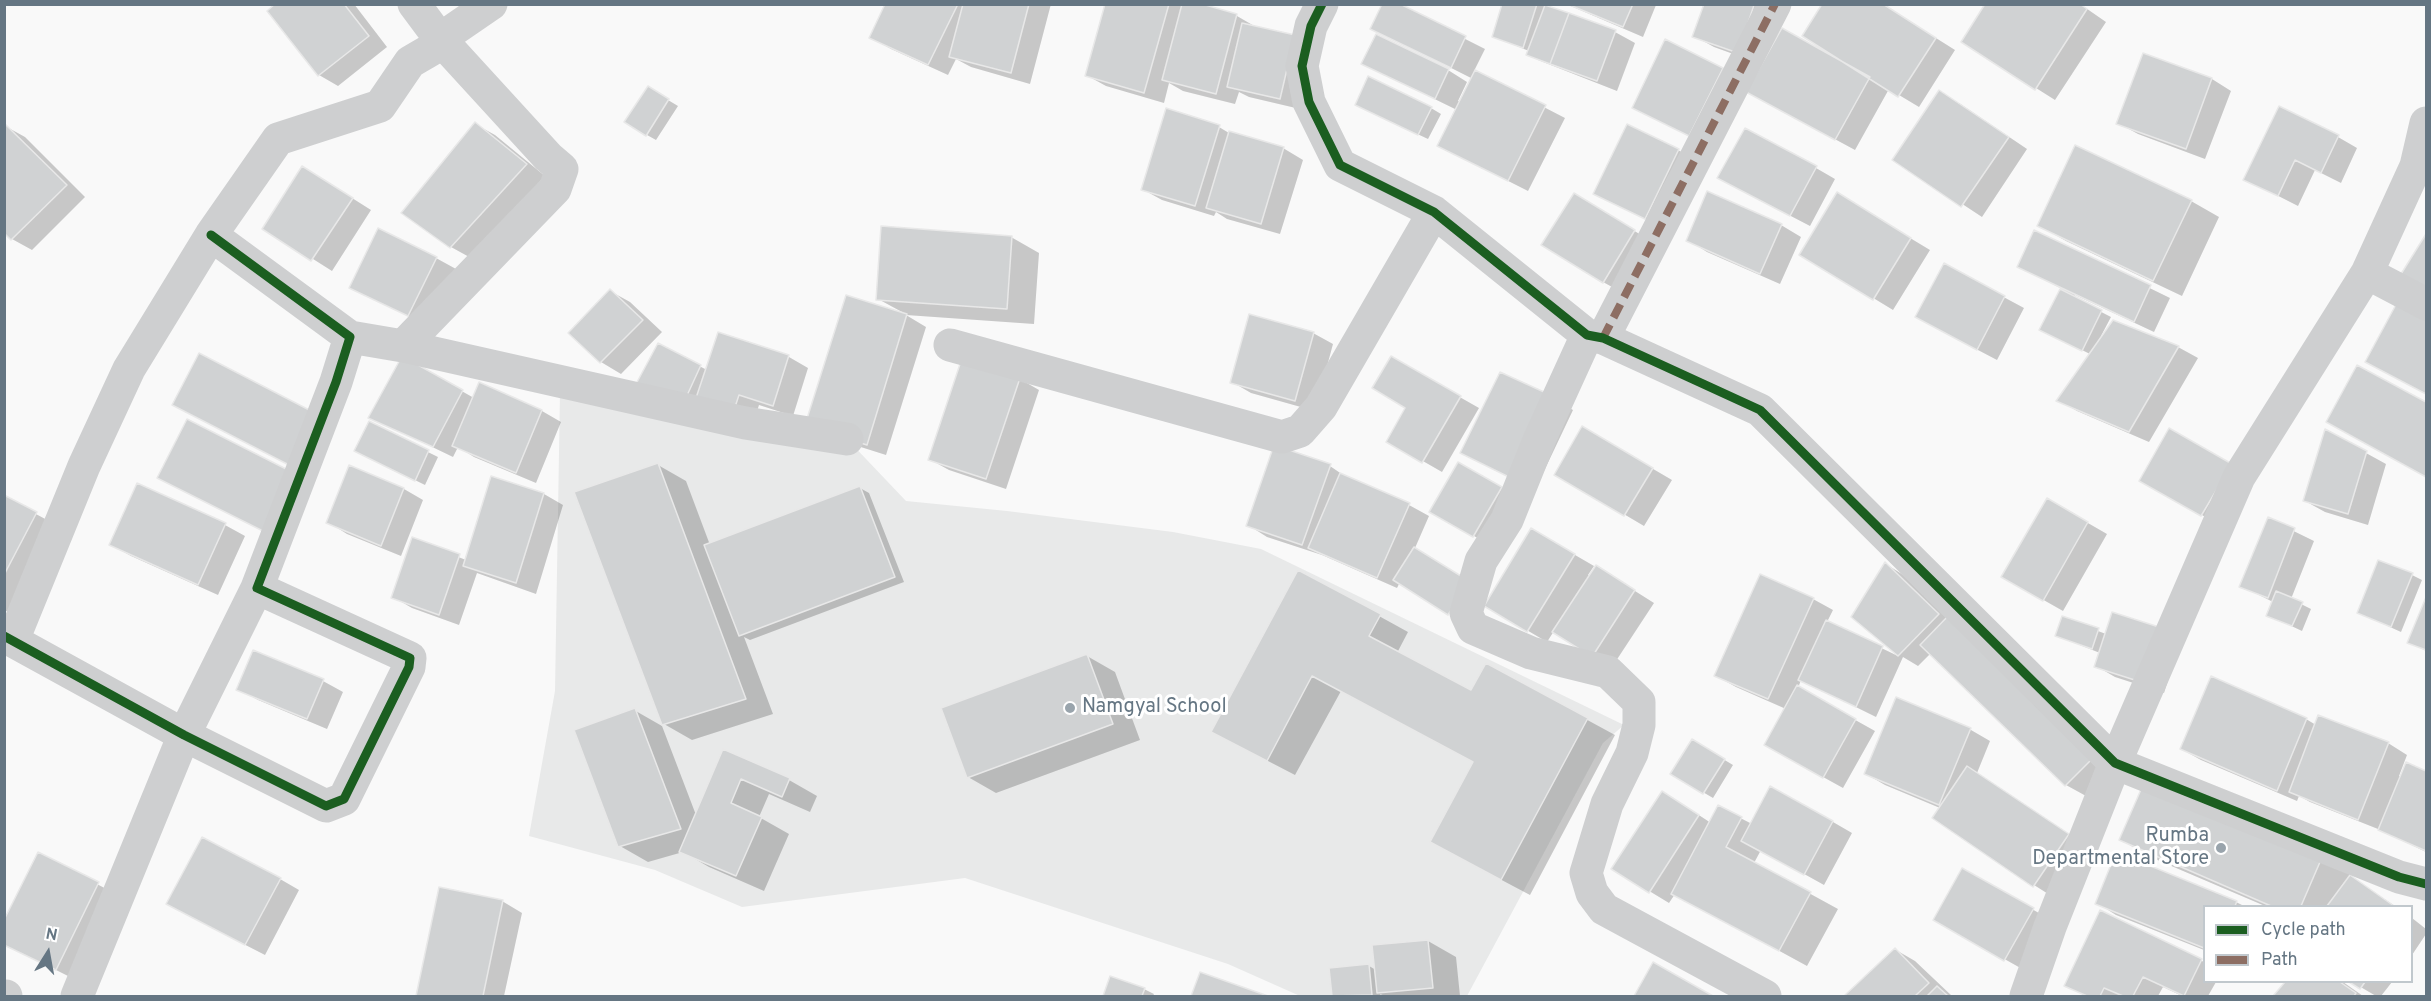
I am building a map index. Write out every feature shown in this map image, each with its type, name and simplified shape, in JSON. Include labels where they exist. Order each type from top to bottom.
[{"type":"street","points":[[403,346],[555,189],[562,169],[548,157],[440,39],[414,4]]},
{"type":"street","points":[[257,588],[410,658],[409,667],[344,799],[326,806],[184,735],[9,638],[129,369],[211,235],[278,139],[380,106],[410,62],[434,48],[440,39],[490,4]]},
{"type":"street","points":[[1322,4],[1311,27],[1302,66],[1309,102],[1340,165],[1434,212],[1595,336],[1760,410],[2115,763],[2399,878],[2427,885]]},
{"type":"street","points":[[1766,996],[1604,909],[1592,893],[1586,873],[1606,804],[1632,753],[1639,725],[1639,702],[1608,672],[1531,653],[1473,628],[1466,614],[1481,561],[1507,520],[1540,438],[1775,4]]},
{"type":"street","points":[[2026,996],[2050,927],[2115,763],[2239,477],[2367,273],[2416,166],[2427,123]]},
{"type":"street","points":[[950,345],[1282,437],[1300,430],[1321,407],[1434,212]]},
{"type":"street","points":[[211,235],[350,337],[403,346],[745,423],[847,439]]},
{"type":"street","points":[[2367,273],[2427,304]]},
{"type":"street","points":[[77,996],[184,735],[257,588],[332,393],[350,337]]},
{"type":"shaded area","name":"Namgyal School","points":[[560,393],[847,439],[906,501],[1173,532],[1261,549],[1624,725],[1603,743],[1467,996],[1300,996],[1228,964],[965,878],[742,907],[655,870],[529,836],[555,691]]},
{"type":"building","points":[[275,4],[344,4],[369,36],[318,76],[267,11]]},
{"type":"building","points":[[885,4],[958,4],[928,65],[869,38]]},
{"type":"building","points":[[963,4],[1029,4],[1011,73],[949,57]]},
{"type":"building","points":[[1105,4],[1169,4],[1144,93],[1085,76]]},
{"type":"building","points":[[1182,4],[1202,4],[1237,14],[1216,94],[1162,80]]},
{"type":"building","points":[[1382,4],[1400,4],[1466,36],[1451,68],[1370,29]]},
{"type":"building","points":[[1502,4],[1537,4],[1523,48],[1492,37]]},
{"type":"building","points":[[1567,4],[1633,4],[1623,27]]},
{"type":"building","points":[[1704,4],[1754,5],[1738,53],[1692,37]]},
{"type":"building","points":[[1822,4],[1883,4],[1936,38],[1898,97],[1802,36]]},
{"type":"building","points":[[1985,4],[2080,4],[2087,9],[2035,90],[1961,42]]},
{"type":"building","points":[[1545,5],[1569,13],[1550,64],[1526,55]]},
{"type":"building","points":[[1569,13],[1616,30],[1597,81],[1550,64]]},
{"type":"building","points":[[1242,23],[1295,35],[1280,99],[1227,87]]},
{"type":"building","points":[[1782,28],[1870,77],[1835,140],[1746,92]]},
{"type":"building","points":[[1376,34],[1449,69],[1435,99],[1361,64]]},
{"type":"building","points":[[1665,39],[1723,68],[1689,136],[1632,108]]},
{"type":"building","points":[[2143,53],[2212,78],[2186,149],[2116,124]]},
{"type":"building","points":[[1475,70],[1546,105],[1508,181],[1437,146]]},
{"type":"building","points":[[1368,76],[1432,107],[1418,135],[1355,105]]},
{"type":"building","points":[[648,86],[669,99],[646,136],[624,122]]},
{"type":"building","points":[[1939,90],[2009,137],[1961,207],[1892,160]]},
{"type":"building","points":[[2279,106],[2339,135],[2321,173],[2295,160],[2278,196],[2243,180]]},
{"type":"building","points":[[1166,108],[1220,125],[1195,206],[1141,190]]},
{"type":"building","points":[[475,122],[527,164],[450,248],[401,213]]},
{"type":"building","points":[[5,124],[67,185],[11,240],[4,233]]},
{"type":"building","points":[[1627,124],[1679,149],[1645,219],[1593,194]]},
{"type":"building","points":[[1745,128],[1817,166],[1790,216],[1717,178]]},
{"type":"building","points":[[1229,131],[1284,147],[1261,224],[1206,208]]},
{"type":"building","points":[[2075,145],[2192,200],[2153,281],[2037,226]]},
{"type":"building","points":[[302,166],[353,198],[311,261],[262,229]]},
{"type":"building","points":[[1707,191],[1782,224],[1760,274],[1686,241]]},
{"type":"building","points":[[1837,192],[1911,238],[1873,300],[1799,255]]},
{"type":"building","points":[[1574,193],[1635,230],[1603,283],[1541,245]]},
{"type":"building","points":[[881,226],[1012,236],[1007,309],[876,300]]},
{"type":"building","points":[[378,228],[437,257],[408,316],[349,288]]},
{"type":"building","points":[[2034,230],[2151,285],[2134,322],[2017,267]]},
{"type":"building","points":[[2426,234],[2426,291],[2401,274]]},
{"type":"building","points":[[1944,263],[2005,296],[1977,350],[1915,317]]},
{"type":"building","points":[[610,289],[643,320],[600,363],[568,333]]},
{"type":"building","points":[[2060,289],[2102,310],[2082,351],[2039,330]]},
{"type":"building","points":[[846,295],[907,314],[867,445],[805,425]]},
{"type":"building","points":[[2399,299],[2426,314],[2426,394],[2365,362]]},
{"type":"building","points":[[1249,314],[1314,332],[1295,401],[1230,383]]},
{"type":"building","points":[[2113,320],[2179,346],[2129,432],[2056,401]]},
{"type":"building","points":[[718,332],[789,355],[773,406],[739,395],[733,413],[695,401]]},
{"type":"building","points":[[658,343],[701,365],[684,402],[636,384]]},
{"type":"building","points":[[199,353],[317,414],[289,465],[172,405]]},
{"type":"building","points":[[402,356],[463,390],[433,447],[368,418]]},
{"type":"building","points":[[1391,356],[1461,396],[1422,463],[1386,442],[1405,408],[1372,388]]},
{"type":"building","points":[[962,358],[1020,378],[986,479],[928,460]]},
{"type":"building","points":[[2357,365],[2426,402],[2426,477],[2326,422]]},
{"type":"building","points":[[1500,372],[1555,397],[1515,480],[1460,453]]},
{"type":"building","points":[[479,382],[542,410],[516,473],[452,446]]},
{"type":"building","points":[[187,419],[292,472],[263,531],[157,478]]},
{"type":"building","points":[[369,421],[429,450],[415,481],[354,451]]},
{"type":"building","points":[[1582,426],[1653,468],[1624,516],[1554,475]]},
{"type":"building","points":[[2169,428],[2232,464],[2201,516],[2139,481]]},
{"type":"building","points":[[2325,429],[2367,451],[2348,514],[2303,501]]},
{"type":"building","points":[[1274,445],[1331,464],[1302,545],[1246,526]]},
{"type":"building","points":[[1458,462],[1502,487],[1473,537],[1429,512]]},
{"type":"building","points":[[658,463],[746,699],[662,725],[574,492]]},
{"type":"building","points":[[349,465],[404,488],[381,546],[326,523]]},
{"type":"building","points":[[1340,473],[1410,503],[1377,578],[1308,548]]},
{"type":"building","points":[[491,476],[544,493],[516,583],[463,566]]},
{"type":"building","points":[[137,483],[226,523],[198,585],[109,545]]},
{"type":"building","points":[[860,486],[895,577],[739,636],[704,545]]},
{"type":"building","points":[[4,495],[37,512],[4,575]]},
{"type":"building","points":[[2047,498],[2088,522],[2043,601],[2001,577]]},
{"type":"building","points":[[2268,517],[2295,528],[2268,598],[2239,587]]},
{"type":"building","points":[[1531,528],[1575,554],[1527,632],[1484,606]]},
{"type":"building","points":[[412,537],[460,554],[439,615],[391,598]]},
{"type":"building","points":[[1414,547],[1469,581],[1448,615],[1393,580]]},
{"type":"building","points":[[2378,560],[2413,573],[2391,627],[2357,613]]},
{"type":"building","points":[[1885,562],[1939,614],[1898,656],[1851,617]]},
{"type":"building","points":[[1596,565],[1635,590],[1592,657],[1552,632]]},
{"type":"building","points":[[1298,570],[1381,614],[1369,636],[1471,690],[1486,663],[1588,718],[1501,880],[1430,842],[1473,762],[1312,676],[1267,761],[1211,732]]},
{"type":"building","points":[[1760,574],[1814,598],[1768,699],[1714,676]]},
{"type":"building","points":[[2276,591],[2303,602],[2292,626],[2266,616]]},
{"type":"building","points":[[2426,597],[2426,650],[2407,643]]},
{"type":"building","points":[[2112,612],[2162,628],[2144,683],[2094,667]]},
{"type":"building","points":[[1950,614],[2095,756],[2065,786],[1920,645]]},
{"type":"building","points":[[2062,616],[2099,628],[2092,649],[2055,636]]},
{"type":"building","points":[[1826,620],[1883,646],[1856,707],[1798,680]]},
{"type":"building","points":[[253,650],[324,679],[307,719],[236,690]]},
{"type":"building","points":[[1087,654],[1113,724],[967,778],[941,708]]},
{"type":"building","points":[[2211,676],[2307,718],[2277,791],[2180,749]]},
{"type":"building","points":[[1797,685],[1856,719],[1823,778],[1764,745]]},
{"type":"building","points":[[1896,697],[1971,728],[1939,805],[1864,774]]},
{"type":"building","points":[[635,708],[681,829],[618,847],[574,730]]},
{"type":"building","points":[[2318,715],[2389,742],[2358,820],[2289,792]]},
{"type":"building","points":[[1692,739],[1725,759],[1703,794],[1670,774]]},
{"type":"building","points":[[723,749],[790,778],[782,797],[741,779],[731,803],[762,817],[736,876],[679,852]]},
{"type":"building","points":[[2406,762],[2426,771],[2426,851],[2378,830]]},
{"type":"building","points":[[1967,766],[2069,834],[2033,887],[1932,818]]},
{"type":"building","name":"Rumba Departmental Store","points":[[2146,778],[2323,855],[2301,905],[2269,905],[2119,840]]},
{"type":"building","points":[[1770,786],[1833,821],[1804,875],[1741,841]]},
{"type":"building","points":[[1662,791],[1699,815],[1649,893],[1611,869]]},
{"type":"building","points":[[1718,805],[1742,817],[1726,847],[1811,892],[1779,951],[1671,894]]},
{"type":"building","points":[[202,837],[281,878],[245,945],[166,904]]},
{"type":"building","points":[[38,852],[99,882],[56,970],[4,945],[4,920]]},
{"type":"building","points":[[2116,852],[2237,901],[2235,905],[2203,905],[2203,948],[2095,904]]},
{"type":"building","points":[[1962,868],[2034,908],[2004,961],[1933,920]]},
{"type":"building","points":[[2350,875],[2393,905],[2328,905]]},
{"type":"building","points":[[439,887],[503,900],[483,996],[416,996]]},
{"type":"building","points":[[2100,910],[2202,959],[2184,996],[2143,977],[2133,996],[2123,996],[2104,988],[2100,996],[2087,996],[2064,986]]},
{"type":"building","points":[[1428,940],[1433,988],[1377,993],[1372,945]]},
{"type":"building","points":[[1895,948],[1929,983],[1915,996],[1844,996]]},
{"type":"building","points":[[1653,962],[1713,996],[1634,996]]},
{"type":"building","points":[[1369,964],[1372,995],[1332,996],[1329,968]]},
{"type":"building","points":[[1200,972],[1268,996],[1191,996]]},
{"type":"building","points":[[1110,976],[1145,988],[1142,996],[1103,996]]},
{"type":"building","points":[[2284,983],[2341,983],[2356,993],[2354,996],[2273,996]]},
{"type":"building","points":[[2351,983],[2364,983],[2360,989]]},
{"type":"building","points":[[1937,986],[1948,996],[1927,996]]},
{"type":"marked path","points":[[1603,338],[1775,4]]},
{"type":"cycle path","points":[[1322,4],[1311,26],[1302,66],[1309,102],[1340,165],[1434,212],[1587,335],[1603,338],[1760,410],[2115,763],[2399,877],[2426,884]]},
{"type":"cycle path","points":[[4,636],[184,735],[326,806],[344,799],[409,667],[410,658],[257,588],[336,382],[350,337],[211,235]]},
{"type":"place","name":"Namgyal School","points":[[1070,708]]},
{"type":"place","name":"Rumba Departmental Store","points":[[2221,848]]}]
